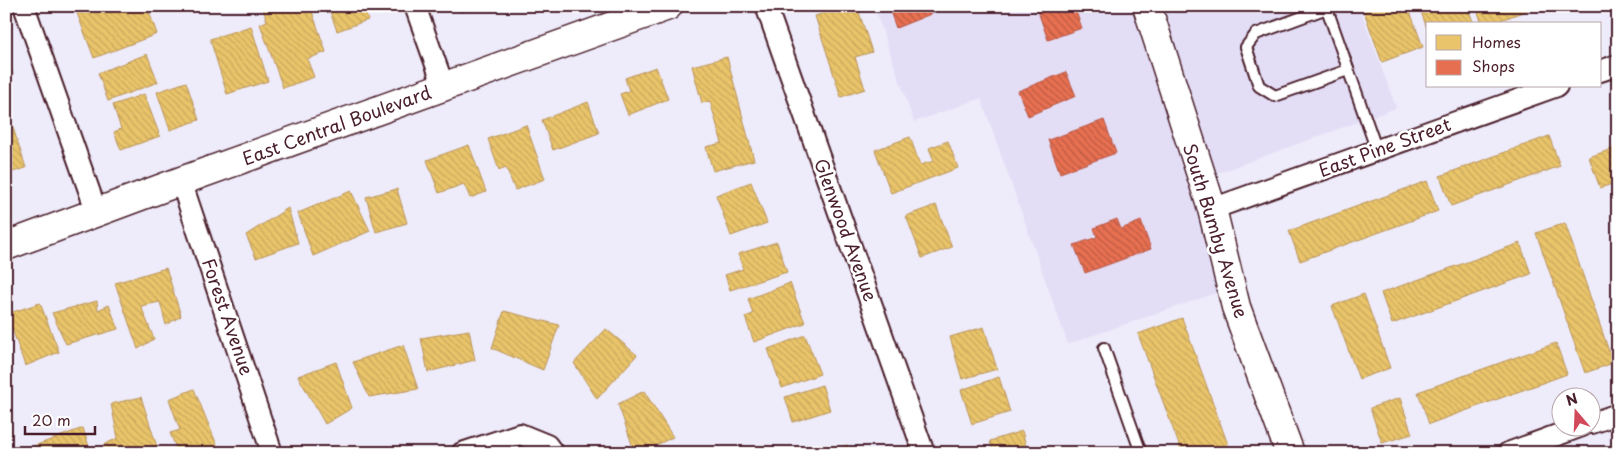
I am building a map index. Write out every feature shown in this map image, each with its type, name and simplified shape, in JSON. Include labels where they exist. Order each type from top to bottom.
[{"type":"street","points":[[24,6],[97,213]]},
{"type":"street","points":[[415,6],[444,87]]},
{"type":"street","name":"East Central Boulevard","points":[[6,246],[668,6]]},
{"type":"street","name":"Glenwood Avenue","points":[[766,6],[924,453]]},
{"type":"street","name":"South Bumby Avenue","points":[[1147,6],[1212,210],[1236,307],[1290,453]]},
{"type":"street","points":[[1602,70],[1618,65]]},
{"type":"street","name":"East Pine Street","points":[[1212,210],[1551,88]]},
{"type":"street","name":"Forest Avenue","points":[[181,181],[272,453]]},
{"type":"street","points":[[1602,420],[1618,414]]},
{"type":"street","points":[[462,453],[520,434],[547,445],[553,453]]},
{"type":"street","points":[[1508,453],[1555,436]]},
{"type":"lane","points":[[1348,70],[1275,96],[1259,86],[1246,47],[1256,34],[1326,7],[1377,151]]},
{"type":"lane","points":[[1104,348],[1141,453]]},
{"type":"shaded area","points":[[874,6],[1359,6],[1396,108],[1201,179],[1239,285],[1068,344],[981,98],[914,122]]},
{"type":"building: Homes","points":[[95,6],[147,6],[157,34],[94,58],[77,13]]},
{"type":"building: Homes","points":[[262,6],[310,6],[326,52],[307,59],[314,77],[283,88],[260,24],[267,21]]},
{"type":"building: Homes","points":[[328,6],[363,6],[368,20],[337,31]]},
{"type":"building: Homes","points":[[459,6],[478,6],[461,12]]},
{"type":"building: Homes","points":[[845,6],[857,6],[872,52],[855,57],[865,89],[841,97],[815,16]]},
{"type":"building: Homes","points":[[1362,6],[1408,6],[1423,47],[1382,62]]},
{"type":"building: Homes","points":[[1419,6],[1467,6],[1473,22],[1426,22],[1426,25]]},
{"type":"building: Homes","points":[[1476,6],[1539,6],[1495,22],[1481,22]]},
{"type":"building: Homes","points":[[251,26],[268,81],[227,94],[210,39]]},
{"type":"building: Homes","points":[[147,54],[158,82],[108,101],[98,73]]},
{"type":"building: Homes","points":[[6,56],[13,74],[6,76]]},
{"type":"building: Homes","points":[[727,57],[754,160],[713,171],[706,147],[722,143],[710,101],[702,103],[692,66]]},
{"type":"building: Homes","points":[[656,67],[668,99],[628,115],[620,94],[629,91],[625,78]]},
{"type":"building: Homes","points":[[186,82],[199,120],[170,130],[157,92]]},
{"type":"building: Homes","points":[[144,94],[160,136],[121,150],[114,132],[121,129],[113,105]]},
{"type":"building: Homes","points":[[588,102],[599,133],[553,150],[542,120]]},
{"type":"building: Homes","points":[[6,110],[26,168],[6,174]]},
{"type":"building: Homes","points":[[526,125],[545,179],[515,190],[506,167],[499,170],[488,139]]},
{"type":"building: Homes","points":[[1549,136],[1560,166],[1451,206],[1440,176]]},
{"type":"building: Homes","points":[[910,137],[920,165],[934,161],[929,148],[948,141],[958,168],[891,193],[875,150]]},
{"type":"building: Homes","points":[[469,145],[486,192],[470,198],[464,184],[439,193],[427,160]]},
{"type":"building: Homes","points":[[1618,147],[1618,182],[1600,188],[1589,157]]},
{"type":"building: Homes","points":[[1427,181],[1438,211],[1300,261],[1289,231]]},
{"type":"building: Homes","points":[[751,182],[767,223],[731,236],[716,195]]},
{"type":"building: Homes","points":[[397,189],[407,223],[376,232],[366,197]]},
{"type":"building: Homes","points":[[351,191],[370,231],[313,256],[298,213]]},
{"type":"building: Homes","points":[[936,205],[952,247],[922,258],[906,216]]},
{"type":"building: Homes","points":[[288,208],[298,243],[256,258],[246,235]]},
{"type":"building: Homes","points":[[1565,223],[1613,363],[1585,373],[1536,233]]},
{"type":"building: Homes","points":[[777,242],[787,272],[730,290],[725,275],[743,269],[738,254]]},
{"type":"building: Homes","points":[[1520,243],[1531,274],[1392,324],[1381,293]]},
{"type":"building: Homes","points":[[166,268],[181,316],[166,325],[160,302],[141,306],[154,339],[138,349],[115,283]]},
{"type":"building: Homes","points":[[790,283],[805,323],[754,342],[745,317],[753,314],[748,299]]},
{"type":"building: Homes","points":[[1364,294],[1390,368],[1359,379],[1332,306]]},
{"type":"building: Homes","points":[[97,301],[98,310],[109,305],[118,329],[66,344],[52,313]]},
{"type":"building: Homes","points":[[40,303],[59,352],[25,366],[7,314]]},
{"type":"building: Homes","points":[[504,311],[559,325],[543,370],[492,348]]},
{"type":"building: Homes","points":[[1182,318],[1231,453],[1182,453],[1138,334]]},
{"type":"building: Homes","points":[[984,327],[997,369],[962,379],[950,337]]},
{"type":"building: Homes","points":[[606,329],[637,355],[597,399],[574,363]]},
{"type":"building: Homes","points":[[469,330],[475,360],[428,372],[421,338]]},
{"type":"building: Homes","points":[[805,335],[820,374],[782,388],[768,349]]},
{"type":"building: Homes","points":[[1556,343],[1567,374],[1429,424],[1418,392]]},
{"type":"building: Homes","points":[[403,345],[418,389],[369,397],[353,362]]},
{"type":"building: Homes","points":[[336,362],[352,408],[325,424],[298,376]]},
{"type":"building: Homes","points":[[999,377],[1010,412],[972,424],[961,390]]},
{"type":"building: Homes","points":[[822,385],[830,410],[793,422],[785,397]]},
{"type":"building: Homes","points":[[194,389],[219,450],[211,453],[178,453],[170,433],[180,430],[169,399]]},
{"type":"building: Homes","points":[[644,391],[673,437],[640,453],[635,453],[618,404]]},
{"type":"building: Homes","points":[[141,397],[159,453],[106,453],[103,445],[118,438],[111,404]]},
{"type":"building: Homes","points":[[1400,398],[1412,434],[1382,443],[1370,408]]},
{"type":"building: Homes","points":[[83,428],[91,453],[37,453],[34,446]]},
{"type":"building: Homes","points":[[1022,431],[1028,453],[993,453],[990,441]]},
{"type":"building: Homes","points":[[847,445],[850,453],[827,453]]},
{"type":"building: Shops","points":[[888,6],[927,6],[931,14],[896,28]]},
{"type":"building: Shops","points":[[1036,6],[1074,6],[1082,28],[1048,40]]},
{"type":"building: Shops","points":[[1066,72],[1076,96],[1028,116],[1018,91]]},
{"type":"building: Shops","points":[[1104,120],[1116,153],[1060,173],[1048,140]]},
{"type":"building: Shops","points":[[1117,219],[1121,229],[1141,221],[1151,249],[1085,273],[1074,245],[1097,237],[1094,228]]}]
